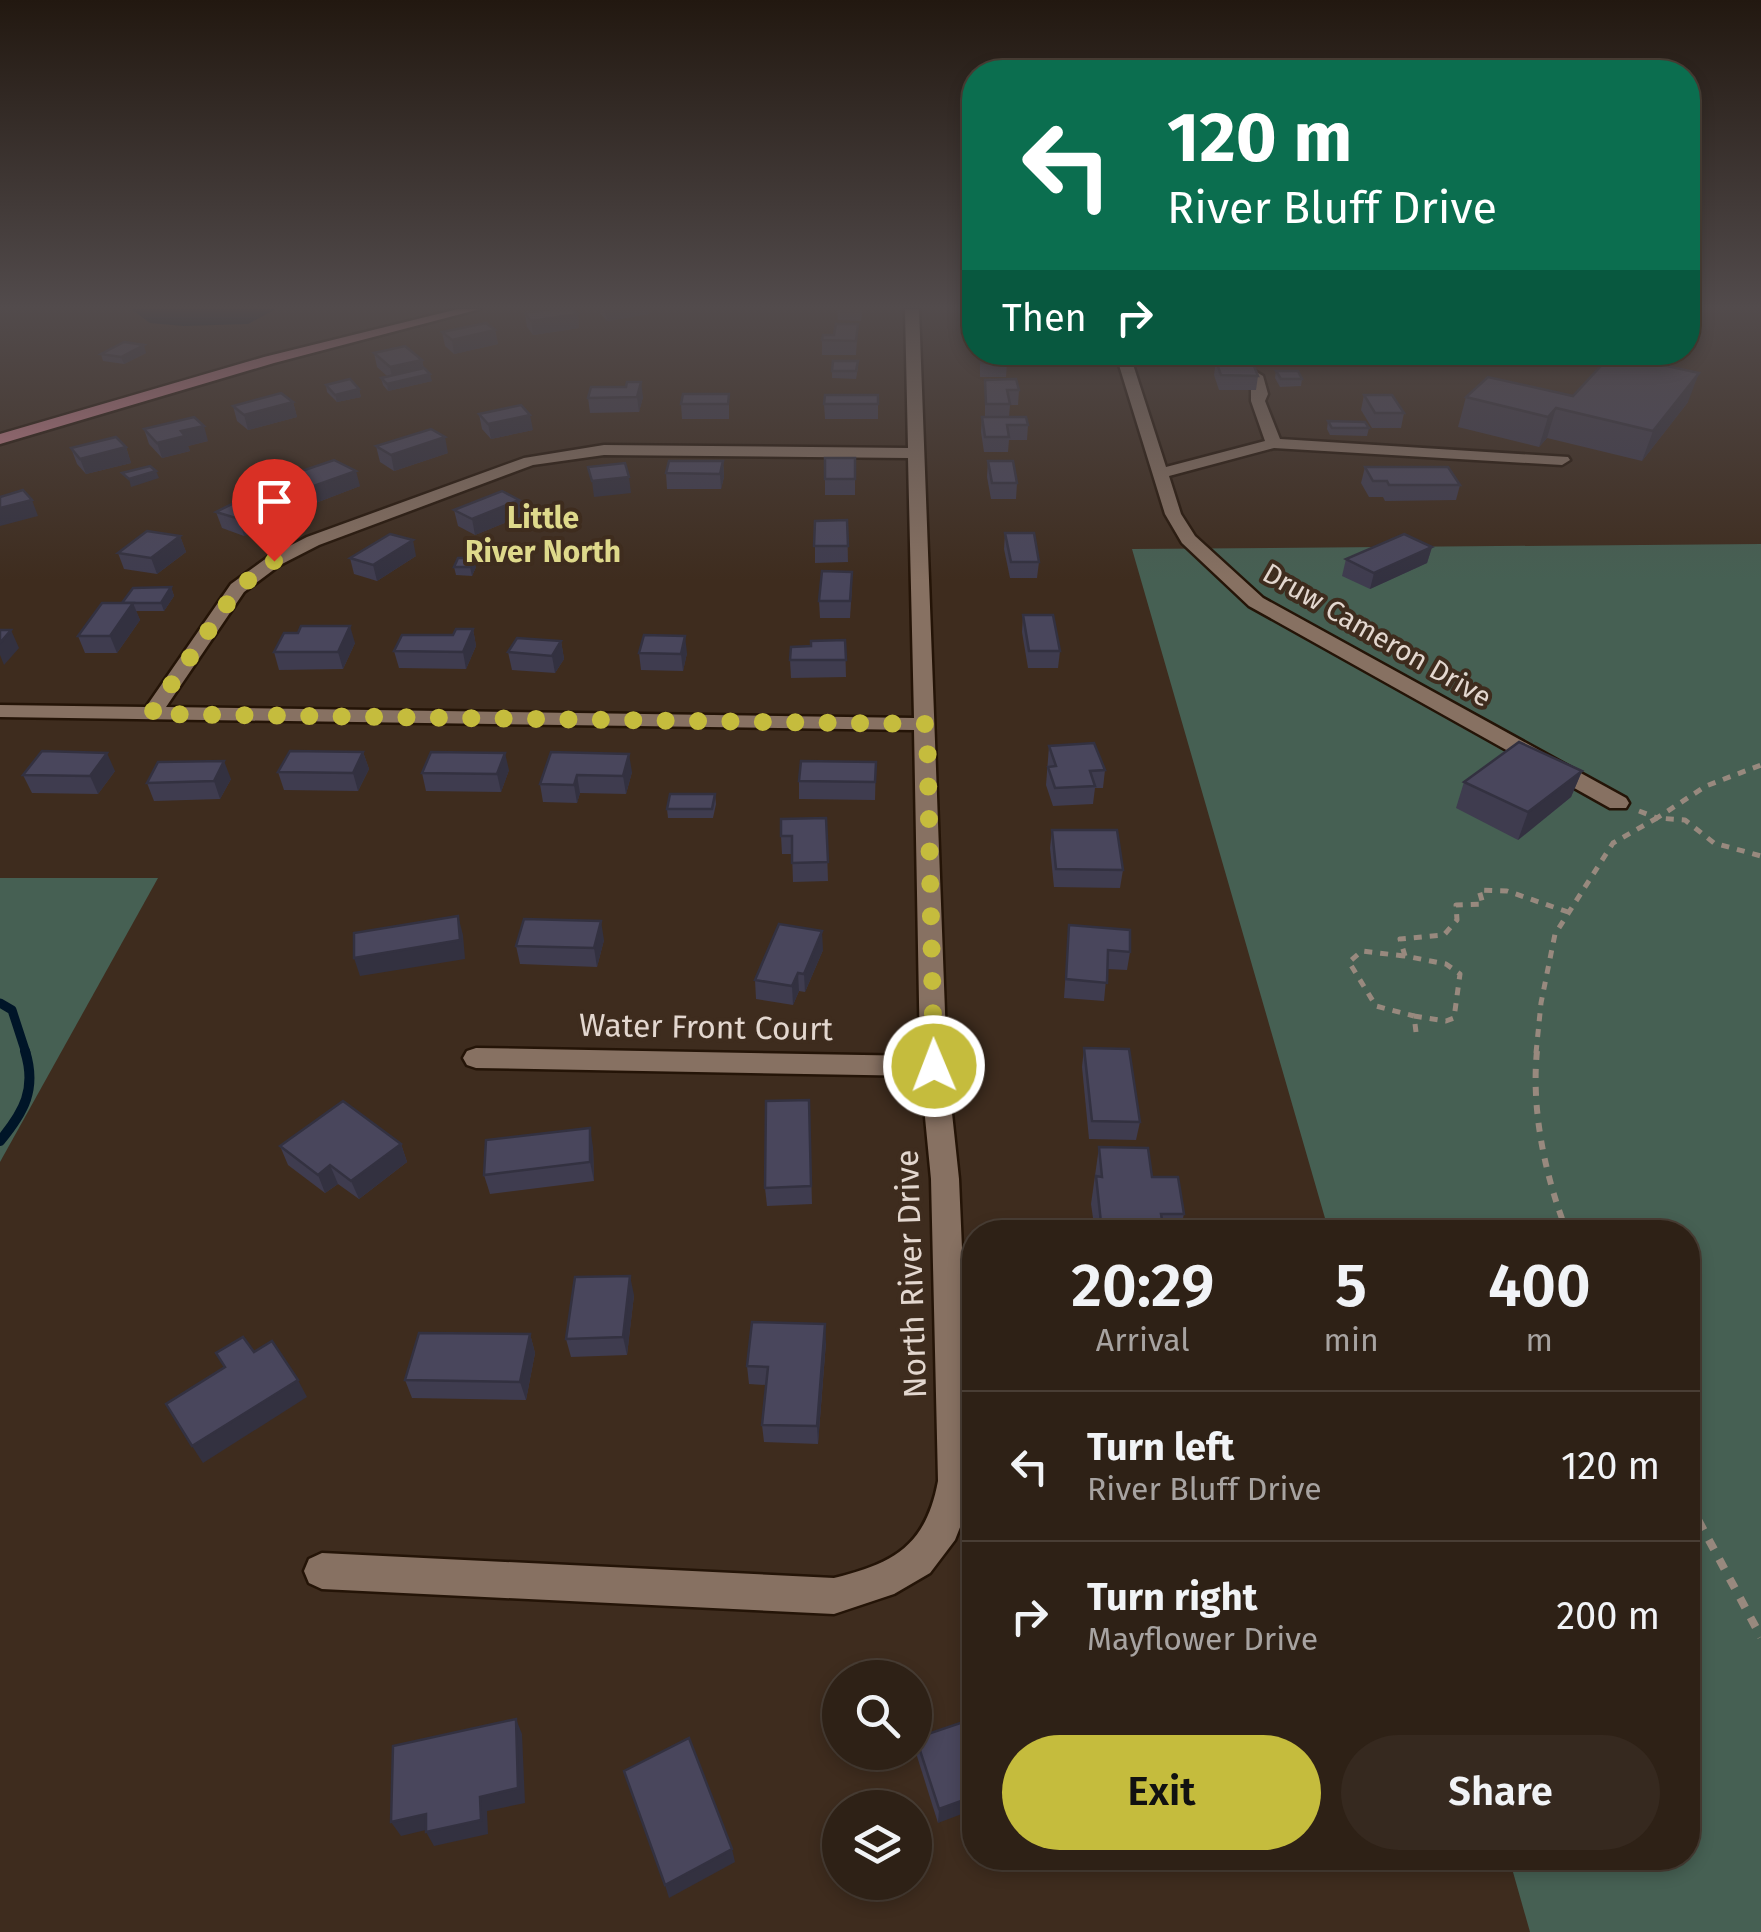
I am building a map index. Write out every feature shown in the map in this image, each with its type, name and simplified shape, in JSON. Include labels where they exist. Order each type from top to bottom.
[{"type":"main road","points":[[0,439],[137,399]]},
{"type":"street","name":"North River Drive","points":[[322,1571],[834,1596],[867,1588],[912,1566],[940,1539],[951,1514],[955,1481],[944,1180],[934,1066],[915,399]]},
{"type":"street","name":"Druw Cameron Drive","points":[[1137,399],[1172,514],[1188,539],[1256,602],[1618,803]]},
{"type":"street","points":[[1259,399],[1274,443]]},
{"type":"street","points":[[1160,474],[1274,443],[1562,460]]},
{"type":"street","points":[[151,714],[238,588],[252,575],[313,541],[482,478],[530,462],[604,450],[917,453]]},
{"type":"street","points":[[0,711],[927,724]]},
{"type":"street","name":"Water Front Court","points":[[476,1058],[934,1066]]},
{"type":"path","points":[[1562,1220],[1534,1091],[1541,1004],[1555,934],[1613,843],[1657,818],[1686,795],[1761,765]]},
{"type":"path","points":[[1618,803],[1657,818],[1685,820],[1714,843],[1761,856]]},
{"type":"path","points":[[1405,956],[1400,939],[1444,934],[1458,920],[1456,905],[1483,904],[1479,890],[1507,891],[1568,912]]},
{"type":"path","points":[[1362,950],[1446,964],[1460,974],[1454,1018],[1446,1021],[1414,1016],[1376,1006],[1349,962],[1362,950]]},
{"type":"path","points":[[1414,1016],[1416,1032]]},
{"type":"path","points":[[1700,1524],[1761,1636]]},
{"type":"green space","points":[[1761,544],[1761,1932],[1530,1932],[1512,1870],[1700,1870],[1700,1220],[1326,1220],[1132,549]]},
{"type":"green space","points":[[0,878],[158,878],[0,1162]]},
{"type":"building","points":[[258,399],[293,402],[244,415],[233,406]]},
{"type":"building","points":[[682,399],[728,399],[728,404],[681,404]]},
{"type":"building","points":[[825,399],[878,399],[878,404],[824,404]]},
{"type":"building","points":[[986,399],[1009,399],[1010,404],[986,404]]},
{"type":"building","points":[[1367,399],[1395,399],[1404,413],[1375,413]]},
{"type":"building","points":[[1475,399],[1678,399],[1653,431],[1556,408],[1548,417]]},
{"type":"building","points":[[521,405],[530,415],[488,424],[479,414]]},
{"type":"building","points":[[194,417],[204,426],[181,431],[185,436],[157,443],[144,429]]},
{"type":"building","points":[[982,417],[1026,417],[1028,425],[1007,425],[1009,437],[985,437]]},
{"type":"building","points":[[1328,421],[1365,422],[1369,428],[1332,428]]},
{"type":"building","points":[[431,429],[445,437],[391,455],[376,446]]},
{"type":"building","points":[[116,437],[126,447],[80,459],[71,448]]},
{"type":"building","points":[[825,458],[855,458],[855,479],[825,479]]},
{"type":"building","points":[[334,460],[356,471],[308,488],[287,476]]},
{"type":"building","points":[[669,461],[723,461],[720,474],[666,473]]},
{"type":"building","points":[[988,461],[1013,461],[1017,483],[992,483]]},
{"type":"building","points":[[625,463],[629,477],[592,481],[588,467]]},
{"type":"building","points":[[150,466],[156,471],[129,479],[122,473]]},
{"type":"building","points":[[1365,467],[1448,467],[1460,485],[1389,485],[1387,481],[1373,481]]},
{"type":"building","points":[[23,490],[32,500],[0,508],[0,497]]},
{"type":"building","points":[[260,490],[282,497],[239,519],[216,512]]},
{"type":"building","points":[[502,491],[519,500],[472,519],[454,510]]},
{"type":"building","points":[[847,520],[848,546],[814,546],[815,521]]},
{"type":"building","points":[[147,531],[180,536],[151,558],[118,553]]},
{"type":"building","points":[[1005,533],[1034,533],[1039,562],[1011,562]]},
{"type":"building","points":[[390,534],[413,540],[373,565],[350,558]]},
{"type":"building","points":[[1404,534],[1432,547],[1374,573],[1346,559]]},
{"type":"building","points":[[458,558],[474,558],[470,567],[454,567]]},
{"type":"building","points":[[822,571],[852,572],[850,601],[819,601]]},
{"type":"building","points":[[171,587],[161,603],[122,603],[133,588]]},
{"type":"building","points":[[102,603],[133,603],[110,636],[78,636]]},
{"type":"building","points":[[1023,615],[1053,615],[1060,651],[1029,651]]},
{"type":"building","points":[[301,626],[350,626],[338,652],[274,652],[284,633],[298,633]]},
{"type":"building","points":[[456,629],[473,629],[463,652],[394,651],[402,635],[453,635]]},
{"type":"building","points":[[0,630],[11,630],[0,643]]},
{"type":"building","points":[[644,635],[685,636],[681,654],[639,653]]},
{"type":"building","points":[[517,638],[561,641],[552,656],[508,652]]},
{"type":"building","points":[[845,640],[846,660],[790,660],[791,647],[811,646],[811,641]]},
{"type":"building","points":[[1519,742],[1582,771],[1528,812],[1464,782]]},
{"type":"building","points":[[1094,743],[1105,770],[1090,771],[1095,786],[1055,788],[1048,767],[1056,766],[1049,746]]},
{"type":"building","points":[[42,751],[107,753],[90,776],[23,775]]},
{"type":"building","points":[[290,751],[363,752],[353,773],[278,772]]},
{"type":"building","points":[[431,752],[505,753],[497,774],[422,773]]},
{"type":"building","points":[[551,752],[629,754],[623,776],[577,775],[574,785],[540,784]]},
{"type":"building","points":[[224,761],[214,781],[147,783],[158,762]]},
{"type":"building","points":[[801,761],[876,762],[875,782],[799,781]]},
{"type":"building","points":[[670,794],[715,794],[712,809],[667,809]]},
{"type":"building","points":[[826,818],[828,862],[792,863],[792,836],[781,836],[781,819]]},
{"type":"building","points":[[1052,830],[1117,830],[1123,870],[1056,869]]},
{"type":"building","points":[[458,916],[460,940],[354,958],[354,933]]},
{"type":"building","points":[[524,919],[601,921],[594,948],[516,946]]},
{"type":"building","points":[[779,924],[822,931],[804,974],[798,973],[792,986],[755,980]]},
{"type":"building","points":[[1069,925],[1130,930],[1130,952],[1108,950],[1107,983],[1066,979]]},
{"type":"building","points":[[1084,1048],[1129,1049],[1140,1122],[1092,1121]]},
{"type":"building","points":[[809,1100],[811,1186],[765,1188],[766,1101]]},
{"type":"building","points":[[343,1101],[401,1144],[351,1181],[330,1165],[318,1175],[280,1146]]},
{"type":"building","points":[[590,1128],[590,1162],[484,1175],[486,1140]]},
{"type":"building","points":[[1099,1147],[1148,1148],[1152,1177],[1178,1177],[1184,1214],[1161,1214],[1162,1220],[1101,1220],[1096,1176],[1102,1177]]},
{"type":"building","points":[[630,1276],[623,1337],[566,1339],[575,1277]]},
{"type":"building","points":[[752,1322],[825,1324],[817,1426],[762,1425],[768,1367],[747,1366]]},
{"type":"building","points":[[419,1333],[530,1334],[520,1382],[405,1380]]},
{"type":"building","points":[[243,1337],[254,1352],[272,1341],[298,1380],[192,1446],[166,1404],[225,1367],[216,1353]]},
{"type":"building","points":[[516,1719],[518,1788],[480,1797],[481,1820],[426,1832],[426,1814],[391,1822],[393,1746]]},
{"type":"building","points":[[962,1722],[962,1801],[939,1809],[926,1770],[932,1770],[932,1733]]},
{"type":"building","points":[[689,1738],[732,1849],[665,1885],[624,1771]]},
{"type":"waterway","points":[[0,1003],[12,1010],[26,1053]]},
{"type":"waterway","points":[[0,1141],[16,1120],[29,1089],[25,1051]]},
{"type":"district","name":"Little River North","points":[[543,535]]},
{"type":"route","points":[[274,561],[238,588],[151,714],[927,724],[934,1066]]}]
